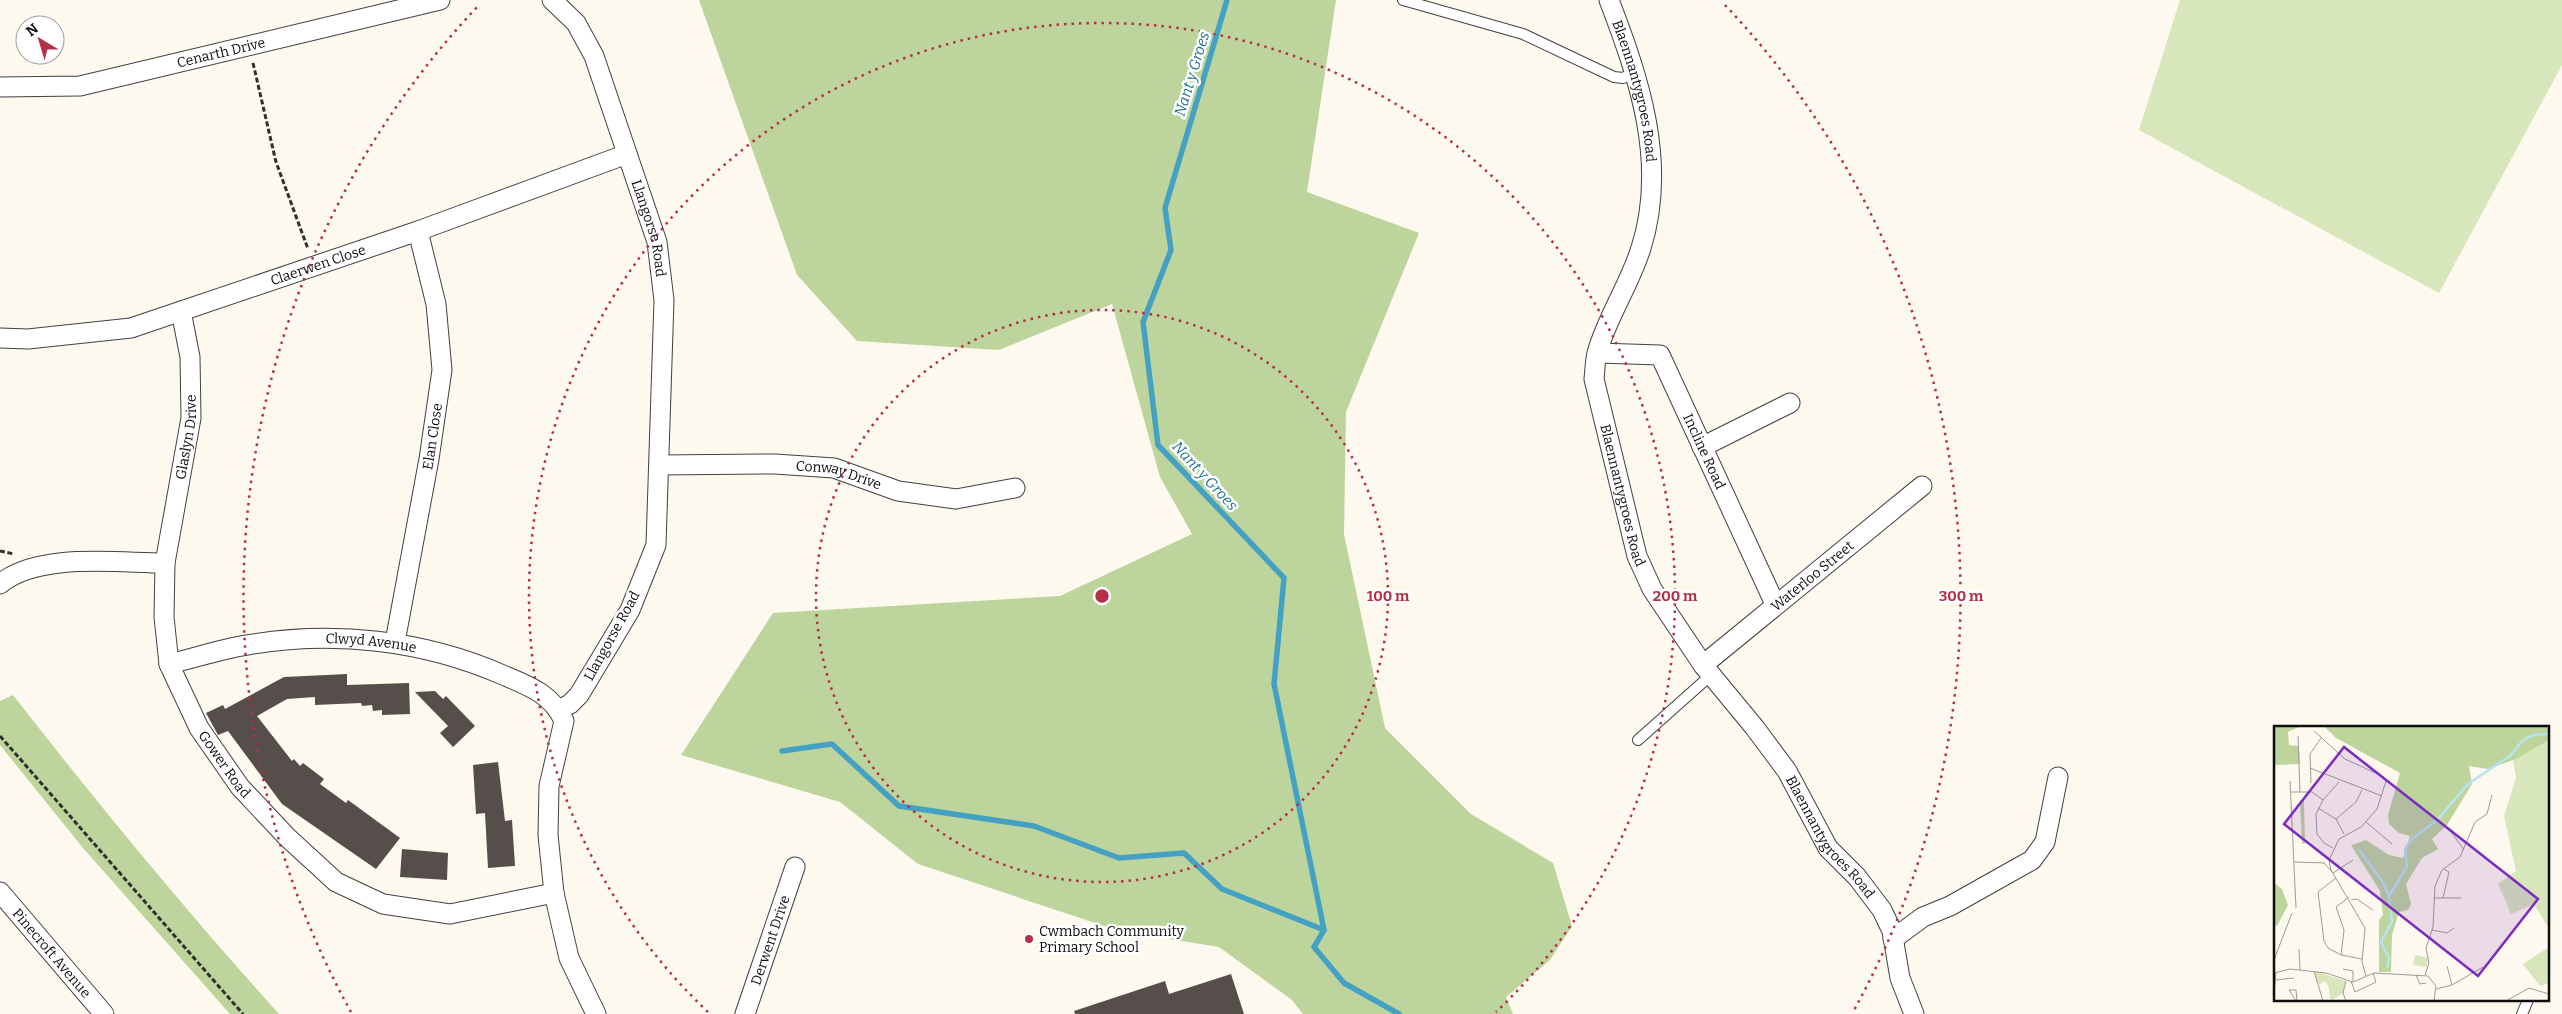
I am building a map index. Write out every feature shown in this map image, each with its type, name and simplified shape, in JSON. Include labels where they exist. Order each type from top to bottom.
[{"type":"street","name":"Cenarth Drive","points":[[0,87],[80,86],[440,0]]},
{"type":"street","points":[[552,0],[576,23],[594,56],[627,154]]},
{"type":"street","name":"Blaennantygroes Road","points":[[1608,0],[1636,72],[1645,109],[1652,160],[1650,202],[1642,247],[1598,353],[1594,379],[1637,556],[1652,589],[1707,670],[1787,771],[1828,848],[1857,877],[1882,910],[1893,939],[1900,978],[1914,1014]]},
{"type":"street","name":"Claerwen Close","points":[[0,338],[28,339],[131,328],[418,231],[627,154]]},
{"type":"street","name":"Llangorse Road","points":[[559,710],[570,704],[579,695],[630,610],[656,546],[664,300],[657,242],[627,154]]},
{"type":"street","name":"Elan Close","points":[[395,642],[429,459],[442,370],[436,304],[418,231]]},
{"type":"street","name":"Glaslyn Drive","points":[[165,563],[191,418],[190,357],[181,311]]},
{"type":"street","name":"Incline Road","points":[[1598,353],[1660,355],[1775,604]]},
{"type":"street","points":[[1702,446],[1790,403]]},
{"type":"street","name":"Conway Drive","points":[[659,465],[774,464],[834,468],[898,491],[956,499],[1015,488]]},
{"type":"street","name":"Waterloo Street","points":[[1707,670],[1775,604],[1922,486]]},
{"type":"street","points":[[0,584],[18,572],[60,562],[165,563]]},
{"type":"street","name":"Gower Road","points":[[165,563],[164,616],[170,664],[199,728],[240,787],[287,837],[336,882],[383,904],[450,914],[554,893]]},
{"type":"street","name":"Clwyd Avenue","points":[[170,664],[245,645],[281,640],[336,638],[395,642],[478,664],[535,689],[551,700],[559,710]]},
{"type":"street","points":[[559,710],[564,721],[549,786],[548,835],[554,893],[569,958],[596,1014]]},
{"type":"street","points":[[1893,939],[1923,917],[1950,906],[2032,860],[2045,842],[2058,777]]},
{"type":"street","name":"Derwent Drive","points":[[745,1014],[795,867]]},
{"type":"street","name":"Pinecroft Avenue","points":[[0,892],[104,1014]]},
{"type":"lane","points":[[1403,0],[1523,34],[1614,77],[1623,78],[1636,72]]},
{"type":"lane","points":[[1638,740],[1707,670]]},
{"type":"lane","points":[[2522,1014],[2527,1002]]},
{"type":"path","points":[[249,46],[276,162],[315,266]]},
{"type":"path","points":[[0,736],[243,1014]]},
{"type":"green space","points":[[699,0],[1336,0],[1307,192],[1419,233],[1346,412],[1344,534],[1385,728],[1471,814],[1553,863],[1572,926],[1550,960],[1506,997],[1513,1014],[1303,1014],[1292,1000],[1219,947],[1119,931],[918,864],[840,802],[681,755],[773,613],[1060,596],[1192,534],[1160,477],[1112,304],[999,350],[857,341],[797,275]]},
{"type":"green space","points":[[2180,0],[2562,0],[2562,65],[2439,293],[2139,130]]},
{"type":"green space","points":[[13,695],[143,857],[279,1014],[230,1014],[83,848],[0,745],[0,701]]},
{"type":"building","points":[[347,674],[347,685],[409,683],[410,714],[382,715],[382,710],[373,711],[372,705],[362,706],[361,703],[315,705],[315,697],[287,699],[257,716],[292,761],[294,759],[300,766],[303,763],[324,779],[320,784],[346,803],[348,800],[400,838],[376,869],[282,804],[228,731],[218,735],[206,713],[223,705],[225,709],[284,677]]},
{"type":"building","points":[[435,691],[443,699],[446,696],[475,726],[453,747],[440,733],[448,726],[415,692]]},
{"type":"building","points":[[498,762],[505,821],[512,820],[515,866],[488,868],[485,813],[476,814],[473,765]]},
{"type":"building","points":[[402,849],[448,853],[447,880],[400,877]]},
{"type":"building","points":[[1231,974],[1244,1014],[1075,1014],[1074,1011],[1165,981],[1169,994]]},
{"type":"waterway","name":"Nant y Groes","points":[[1227,0],[1165,208],[1171,250],[1143,322],[1158,445],[1284,578],[1274,684],[1324,930]]},
{"type":"waterway","points":[[782,751],[832,744],[899,806],[1034,826],[1119,858],[1184,853],[1222,889],[1324,930],[1314,947],[1344,983],[1399,1014]]},
{"type":"place","name":"Cwmbach Community Primary School","points":[[1029,939]]}]
